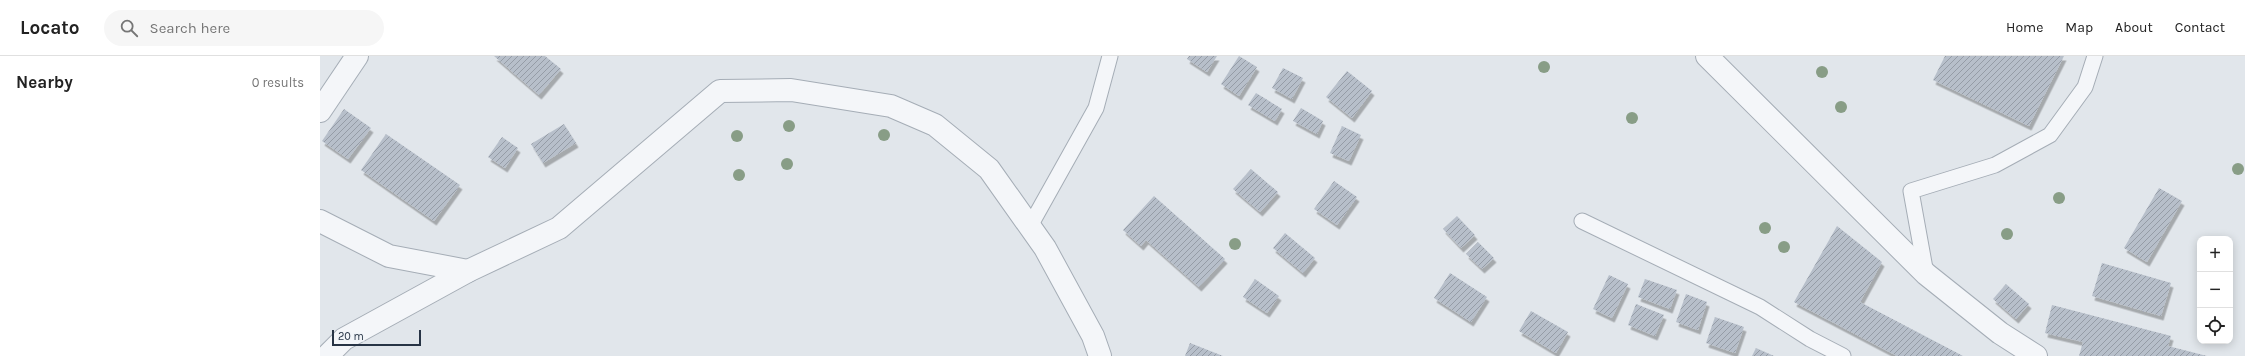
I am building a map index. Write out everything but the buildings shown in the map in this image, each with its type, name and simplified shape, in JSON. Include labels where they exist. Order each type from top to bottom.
[{"type":"street","points":[[320,111],[357,56]]},
{"type":"street","points":[[1706,56],[1926,274],[2000,333],[2036,356]]},
{"type":"street","points":[[327,356],[344,339],[468,271],[559,228],[720,91],[791,90],[891,106],[935,125],[989,169],[1045,248],[1086,322],[1100,356]]},
{"type":"street","points":[[320,221],[389,256],[468,271]]},
{"type":"lane","points":[[1030,226],[1096,108],[1110,56]]},
{"type":"lane","points":[[1926,274],[1911,191],[1995,165],[2050,135],[2085,87],[2095,56]]},
{"type":"lane","points":[[1582,221],[1760,308],[1810,339],[1843,356]]}]
